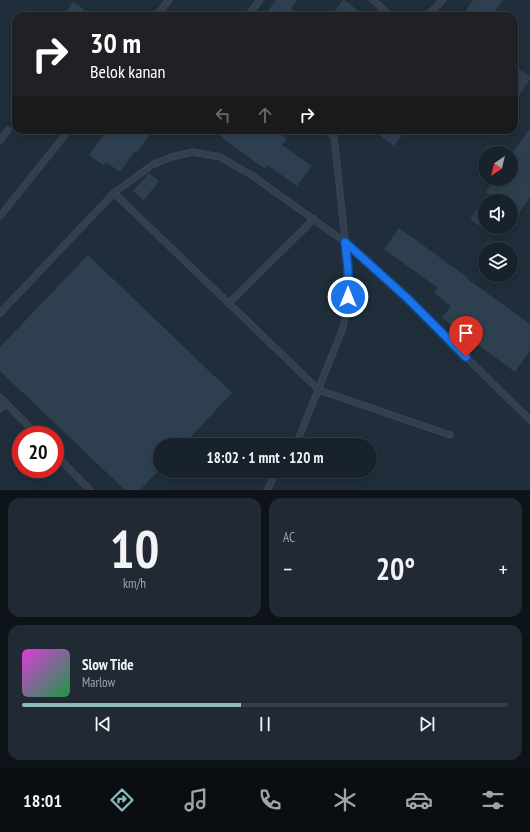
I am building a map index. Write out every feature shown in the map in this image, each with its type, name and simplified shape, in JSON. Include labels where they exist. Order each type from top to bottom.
[{"type":"lane","points":[[159,12],[169,0]]},
{"type":"lane","points":[[251,12],[260,0]]},
{"type":"lane","points":[[372,0],[386,12]]},
{"type":"lane","points":[[432,12],[443,0]]},
{"type":"lane","points":[[0,140],[8,130]]},
{"type":"lane","points":[[0,216],[67,134]]},
{"type":"lane","points":[[299,438],[343,328],[348,297],[348,268],[334,134]]},
{"type":"lane","points":[[0,313],[114,193],[152,165],[171,157],[193,152],[220,157],[253,176],[345,242],[407,298],[530,420]]},
{"type":"lane","points":[[114,193],[318,390],[450,435]]},
{"type":"lane","points":[[229,303],[314,220]]},
{"type":"lane","points":[[0,397],[28,426]]},
{"type":"lane","points":[[0,409],[6,403]]},
{"type":"lane","points":[[64,463],[90,490]]},
{"type":"lane","points":[[266,490],[273,478]]},
{"type":"building","points":[[276,0],[297,0],[291,8],[296,12],[267,12]]},
{"type":"building","points":[[344,0],[360,12],[334,12]]},
{"type":"building","points":[[473,0],[503,0],[495,12],[465,12]]},
{"type":"building","points":[[73,2],[84,9],[82,12],[66,12]]},
{"type":"building","points":[[518,68],[530,76],[530,79],[518,97]]},
{"type":"building","points":[[530,128],[530,197],[518,214],[518,194],[489,194],[486,192],[490,186],[518,186],[517,146]]},
{"type":"building","points":[[105,134],[150,134],[137,153],[135,151],[120,172],[106,162],[103,165],[89,155]]},
{"type":"building","points":[[217,134],[280,134],[287,139],[282,145],[312,166],[297,186],[267,165],[265,169]]},
{"type":"building","points":[[378,134],[403,134],[394,146]]},
{"type":"building","points":[[149,173],[159,181],[144,200],[133,191]]},
{"type":"building","points":[[478,208],[478,225],[470,219]]},
{"type":"building","points":[[399,228],[530,324],[530,351],[515,372],[442,318],[451,306],[434,293],[438,288],[384,249]]},
{"type":"building","points":[[88,255],[232,393],[190,438],[153,438],[153,476],[140,490],[125,490],[64,432],[64,426],[58,426],[0,371],[0,347]]},
{"type":"route","points":[[348,297],[348,268],[345,242],[407,298],[466,357]]}]
